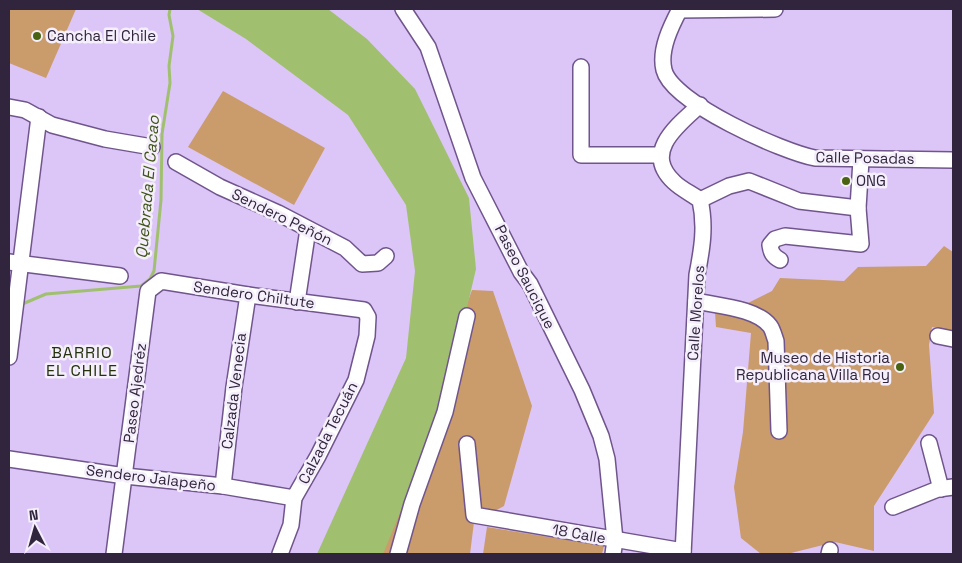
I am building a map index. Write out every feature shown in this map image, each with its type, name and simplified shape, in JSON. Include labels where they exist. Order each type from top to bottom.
[{"type":"street","name":"Paseo Saucique","points":[[402,9],[428,47],[473,178],[521,272],[530,284],[582,390],[601,436],[607,459],[614,547]]},
{"type":"street","points":[[680,10],[775,9]]},
{"type":"street","name":"Calle Posadas","points":[[680,10],[669,31],[662,61],[664,72],[669,83],[675,88],[729,124],[800,156],[861,160],[953,160]]},
{"type":"street","points":[[582,67],[581,156],[660,155]]},
{"type":"street","points":[[700,106],[676,127],[662,146],[660,155],[664,169],[674,182],[700,200],[729,186],[749,181],[799,201],[858,208]]},
{"type":"street","points":[[9,107],[25,110],[52,125],[105,139],[152,148]]},
{"type":"street","points":[[9,357],[16,297],[14,263],[39,117]]},
{"type":"street","points":[[780,260],[771,252],[770,244],[775,239],[785,236],[861,244],[858,208],[861,160]]},
{"type":"street","name":"Sendero Peñón","points":[[176,162],[220,188],[278,213],[345,248],[362,264],[378,263],[386,256]]},
{"type":"street","name":"Calle Morelos","points":[[683,553],[697,275],[704,235],[704,215],[700,200]]},
{"type":"street","points":[[296,302],[308,229]]},
{"type":"street","points":[[14,263],[120,276]]},
{"type":"street","name":"Sendero Chiltute","points":[[148,291],[161,280],[248,295],[364,310]]},
{"type":"street","name":"Paseo Ajedréz","points":[[114,554],[148,291]]},
{"type":"street","name":"Calzada Venecia","points":[[222,486],[248,295]]},
{"type":"street","points":[[696,301],[759,316],[771,327],[776,341],[779,431]]},
{"type":"street","name":"Calzada Tecuán","points":[[280,554],[291,525],[294,498],[318,456],[356,380],[367,336],[368,317],[364,310]]},
{"type":"street","points":[[398,554],[412,504],[445,412],[467,316]]},
{"type":"street","points":[[894,506],[947,488],[929,443]]},
{"type":"street","name":"18 Calle","points":[[467,444],[474,515],[614,547],[683,553]]},
{"type":"street","name":"Sendero Jalapeño","points":[[9,459],[125,476],[222,486],[294,498]]},
{"type":"shaded area","name":"Cancha El Chile","points":[[9,9],[76,9],[46,78],[9,63]]},
{"type":"shaded area","points":[[197,9],[328,9],[367,39],[415,89],[469,198],[476,269],[444,406],[383,554],[317,554],[406,358],[415,271],[406,205],[348,115],[246,39]]},
{"type":"shaded area","points":[[223,91],[325,148],[294,205],[188,147]]},
{"type":"shaded area","points":[[944,246],[953,252],[953,331],[932,327],[929,345],[934,413],[874,506],[874,551],[835,542],[787,554],[761,554],[741,538],[734,487],[743,432],[751,333],[716,327],[714,297],[748,303],[772,291],[780,278],[844,281],[858,267],[926,266]]},
{"type":"shaded area","points":[[472,290],[493,291],[532,406],[504,506],[474,522],[470,554],[368,554],[404,478]]},
{"type":"shaded area","points":[[487,527],[604,546],[602,554],[483,554]]},
{"type":"waterway","name":"Quebrada El Cacao","points":[[20,305],[46,294],[141,286],[150,279],[154,271],[161,200],[162,134],[170,83],[169,66],[173,36],[169,15],[170,9]]},
{"type":"place","name":"Cancha El Chile","points":[[37,36]]},
{"type":"place","name":"ONG","points":[[846,181]]},
{"type":"place","name":"Museo de Historia Republicana Villa Roy","points":[[900,367]]},
{"type":"district","name":"BARRIO EL CHILE","points":[[82,361]]}]
